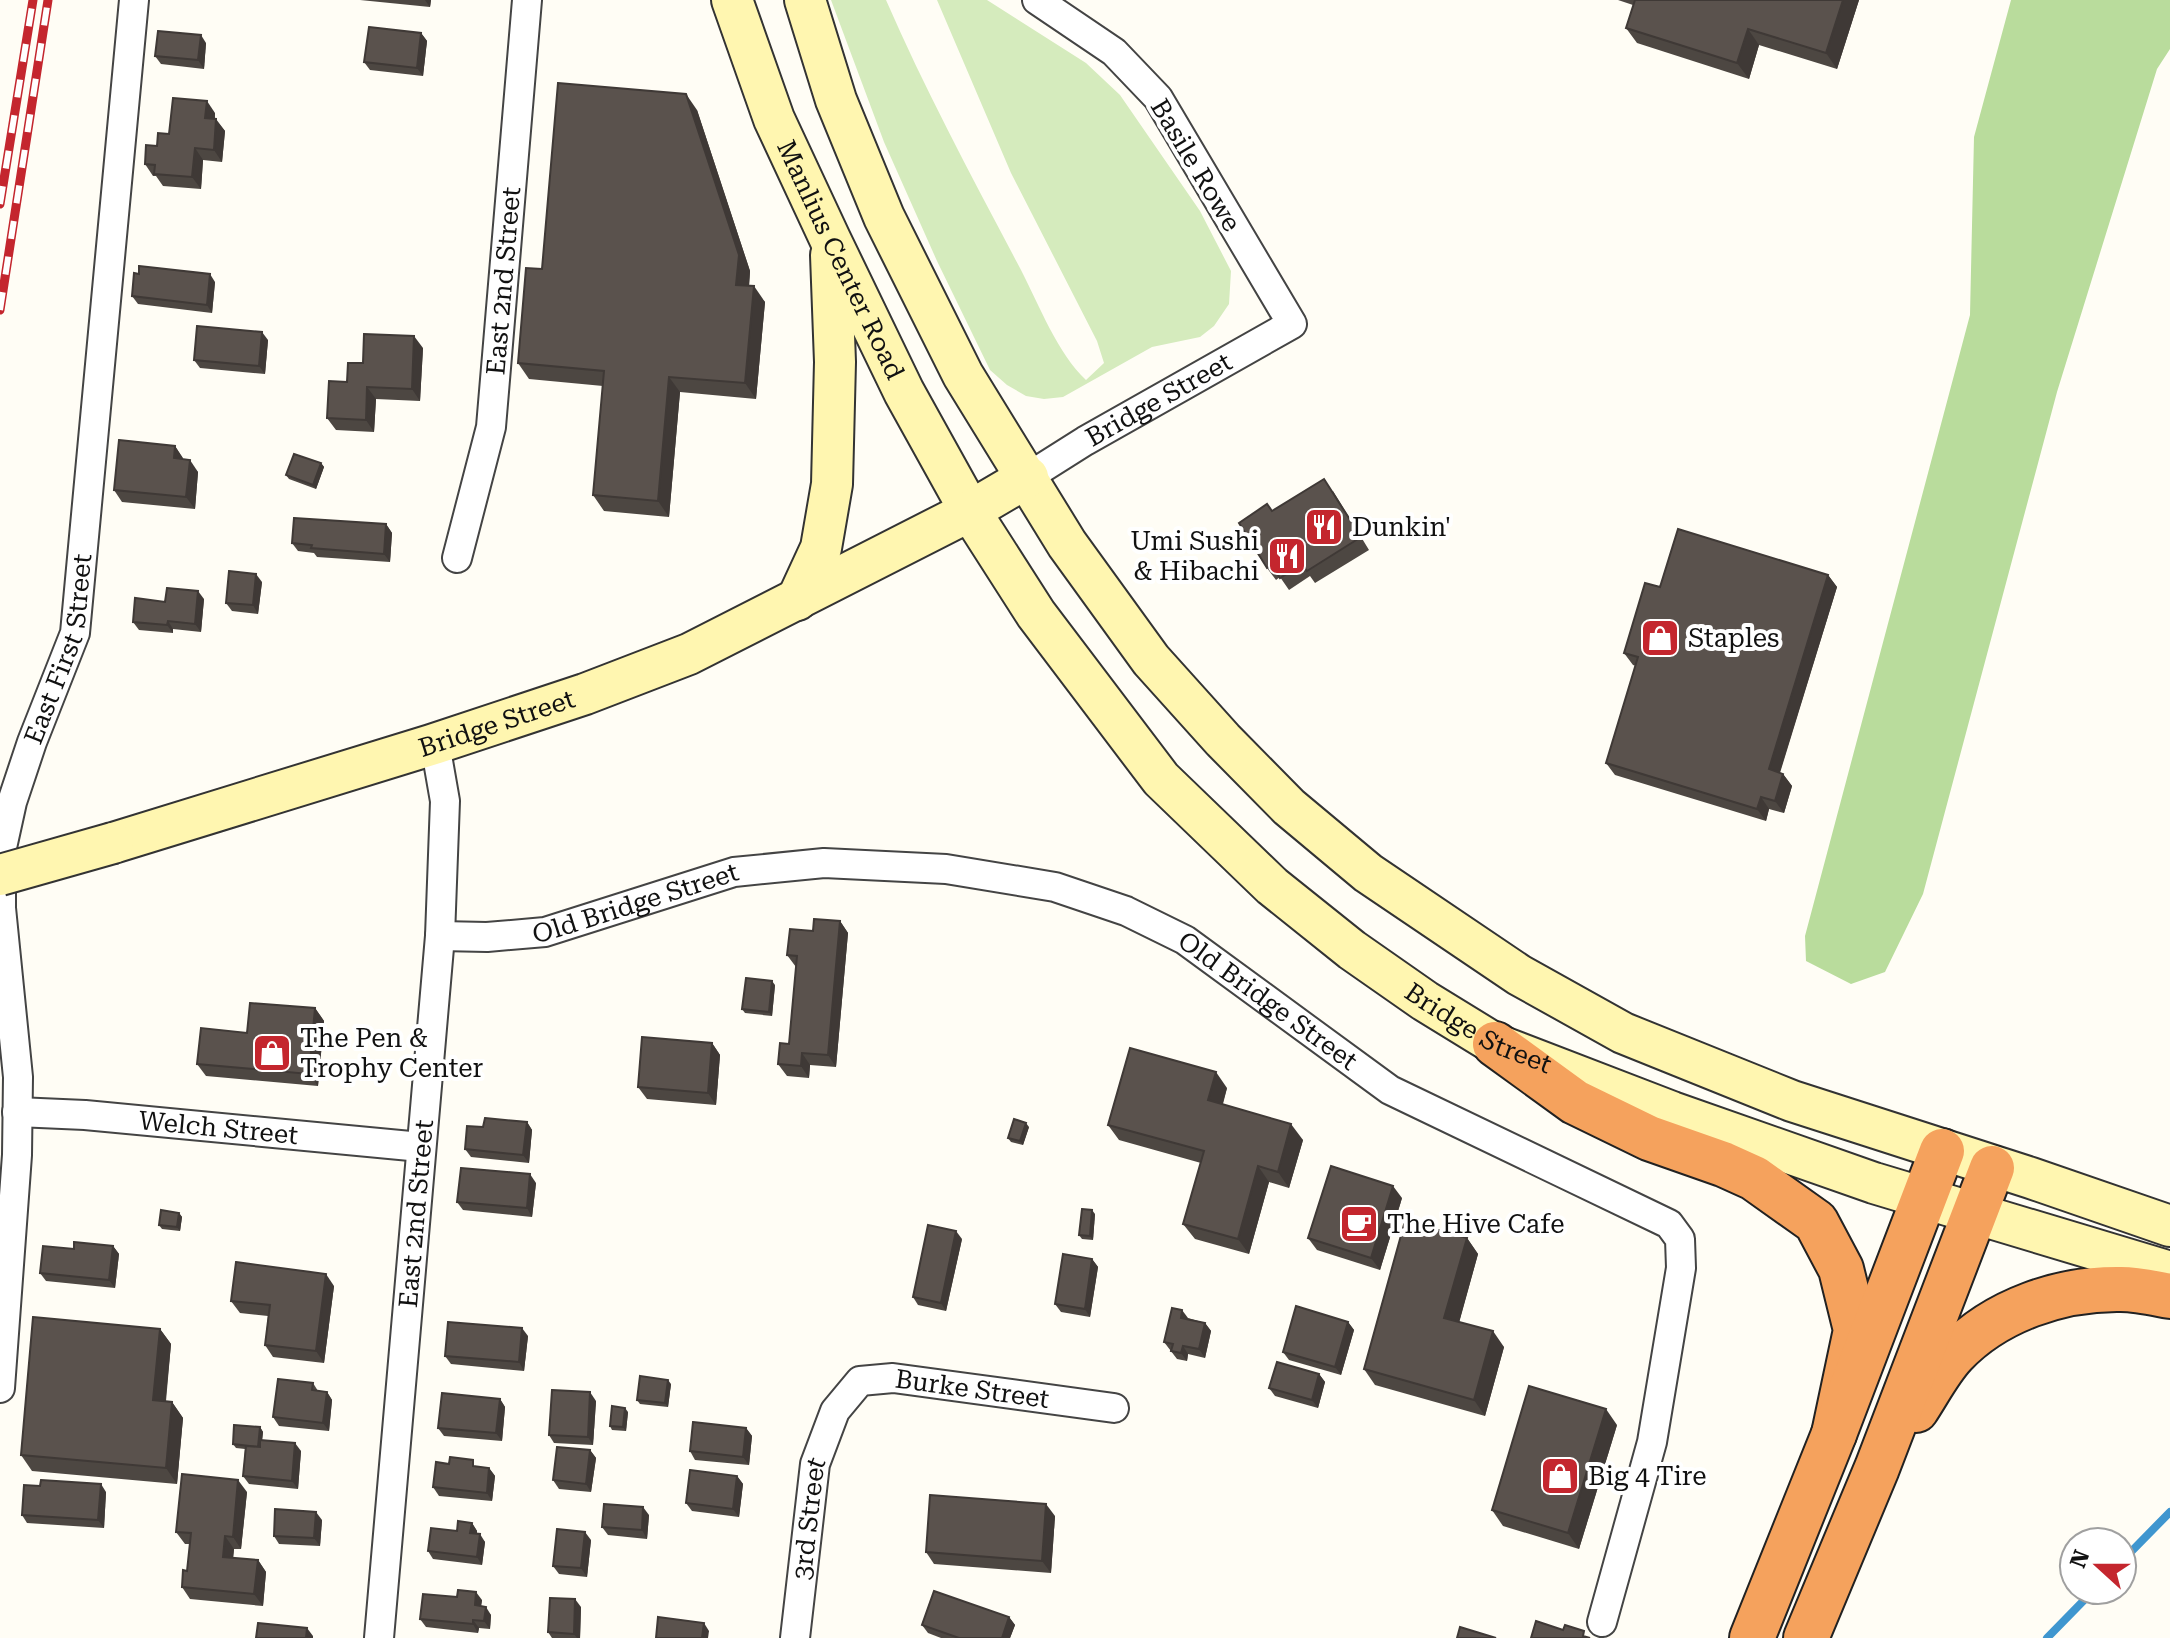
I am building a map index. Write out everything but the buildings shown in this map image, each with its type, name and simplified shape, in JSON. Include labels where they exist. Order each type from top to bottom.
[{"type":"highway","points":[[1495,1044],[1575,1102],[1649,1138],[1754,1178],[1816,1222],[1841,1269],[1856,1330],[1834,1434]]},
{"type":"highway","points":[[1752,1638],[1942,1151]]},
{"type":"highway","points":[[1806,1638],[1877,1468],[1992,1168]]},
{"type":"highway","points":[[1877,1468],[1952,1357],[1978,1332],[2035,1304],[2073,1293],[2124,1289],[2170,1296]]},
{"type":"main road","name":"Manlius Center Road","points":[[732,0],[774,119],[904,392],[970,511]]},
{"type":"main road","points":[[805,0],[836,100],[884,217],[963,375],[1067,544],[1151,660],[1289,807],[1368,873],[1519,975],[1623,1033],[1792,1101],[2170,1226]]},
{"type":"main road","points":[[797,600],[821,548],[832,484],[835,362],[830,239]]},
{"type":"main road","name":"Bridge Street","points":[[0,875],[431,745],[585,694],[689,654],[970,511],[1028,477]]},
{"type":"main road","name":"Bridge Street","points":[[970,511],[1036,614],[1161,779],[1272,886],[1352,950],[1425,1001],[1495,1044],[1672,1112],[1859,1178],[2170,1272]]},
{"type":"street","name":"East First Street","points":[[0,1388],[15,1184],[18,1077],[1,908],[1,852],[12,802],[32,742],[75,633],[134,0]]},
{"type":"street","name":"East 2nd Street","points":[[457,558],[491,427],[527,0]]},
{"type":"street","name":"Basile Rowe","points":[[1037,0],[1114,52],[1158,98],[1292,324]]},
{"type":"street","name":"Bridge Street","points":[[1028,477],[1085,441],[1292,324]]},
{"type":"street","name":"East 2nd Street","points":[[379,1638],[440,936],[445,801],[438,761],[431,745]]},
{"type":"street","name":"Old Bridge Street","points":[[440,936],[487,937],[545,932],[734,872],[824,863],[946,869],[1055,887],[1126,911],[1185,940],[1390,1090],[1669,1224],[1680,1239],[1681,1268],[1652,1442],[1602,1622]]},
{"type":"street","name":"Welch Street","points":[[17,1112],[85,1115],[421,1147]]},
{"type":"street","name":"Burke Street","points":[[839,1403],[860,1381],[893,1378],[1114,1408]]},
{"type":"street","name":"3rd Street","points":[[795,1638],[815,1464],[839,1403]]},
{"type":"green space","points":[[831,0],[886,0],[968,170],[1050,328],[1067,357],[1086,380],[1104,363],[1097,341],[1011,173],[937,0],[987,0],[1086,63],[1120,95],[1200,211],[1231,271],[1229,304],[1214,326],[1200,337],[1152,347],[1063,397],[1044,399],[1026,396],[1007,385],[990,370],[937,261],[884,142]]},
{"type":"green space","points":[[2011,0],[2170,0],[2170,49],[2157,69],[2057,392],[1923,894],[1885,972],[1851,984],[1806,961],[1805,936],[1970,315],[1974,137]]},
{"type":"waterway","points":[[2138,1545],[2170,1512]]},
{"type":"waterway","points":[[2047,1638],[2078,1606]]},
{"type":"railway","points":[[0,204],[33,0]]},
{"type":"railway","points":[[0,310],[48,0]]},
{"type":"place","name":"Dunkin'","points":[[1324,527]]},
{"type":"place","name":"Umi Sushi & Hibachi","points":[[1287,556]]},
{"type":"place","name":"Staples","points":[[1660,638]]},
{"type":"place","name":"The Pen & Trophy Center","points":[[272,1053]]},
{"type":"place","name":"The Hive Cafe","points":[[1359,1224]]},
{"type":"place","name":"Big 4 Tire","points":[[1560,1476]]}]
